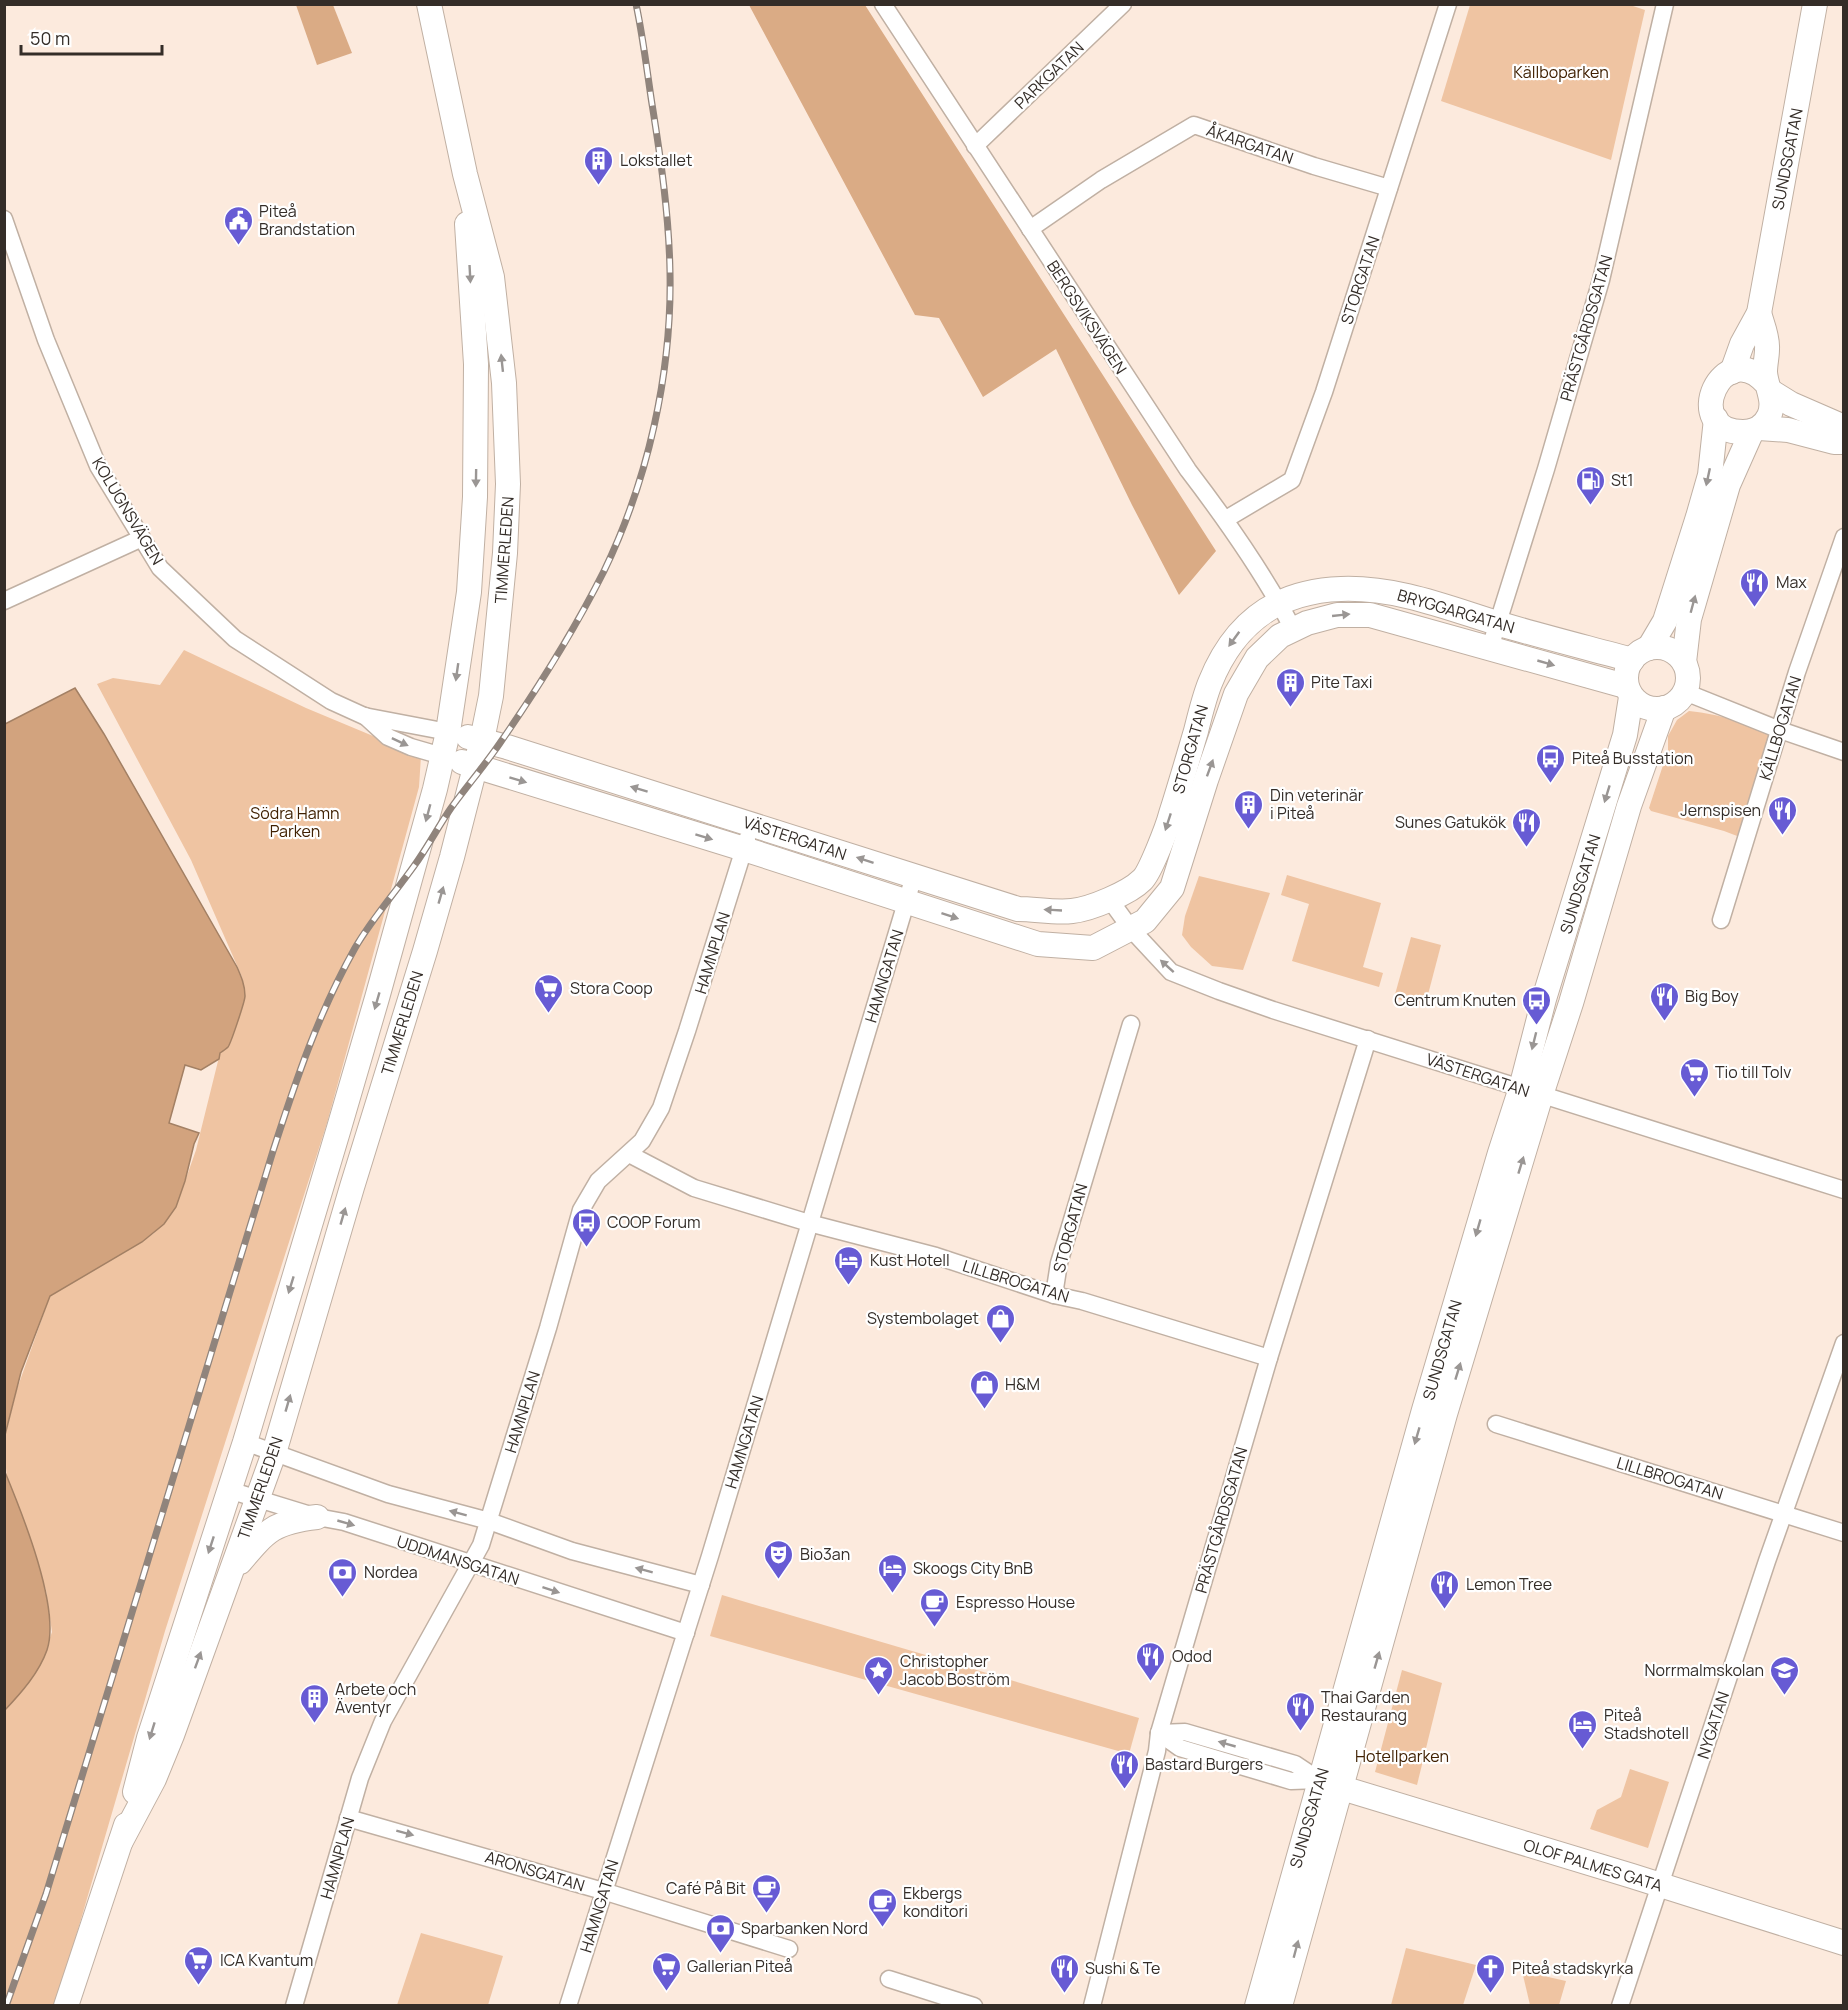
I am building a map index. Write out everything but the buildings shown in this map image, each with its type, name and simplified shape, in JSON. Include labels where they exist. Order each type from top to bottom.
[{"type":"main road","name":"TIMMERLEDEN","points":[[121,1841],[154,1779],[274,1453],[348,1198],[425,951],[482,740],[491,696],[505,552],[508,473],[504,383],[492,277],[465,174],[429,4]]},
{"type":"main road","name":"SUNDSGATAN","points":[[1257,2006],[1330,1784],[1445,1414],[1531,1092],[1544,999],[1625,735],[1628,668],[1665,621],[1710,475],[1716,420],[1710,396],[1719,379],[1732,372],[1742,344],[1759,313],[1815,4]]},
{"type":"main road","name":"TIMMERLEDEN","points":[[66,2006],[121,1841],[149,1738],[245,1442],[377,998],[448,732],[469,592],[475,497],[476,364],[465,174]]},
{"type":"main road","name":"SUNDSGATAN","points":[[1685,692],[1688,676],[1684,662],[1689,619],[1728,485],[1756,429],[1769,416],[1772,399],[1765,371],[1767,348],[1759,313]]},
{"type":"main road","points":[[1732,372],[1747,370],[1754,373],[1768,388],[1791,404],[1844,427]]},
{"type":"main road","points":[[1716,420],[1727,429],[1742,432],[1756,429],[1788,430],[1834,442],[1844,442]]},
{"type":"main road","name":"BRYGGARGATAN","points":[[1279,603],[1312,592],[1339,589],[1381,591],[1409,596],[1497,623],[1640,654]]},
{"type":"main road","name":"STORGATAN","points":[[1110,900],[1144,879],[1166,829],[1210,683],[1226,651],[1242,629],[1279,603]]},
{"type":"main road","name":"BRYGGARGATAN","points":[[1289,631],[1319,619],[1355,614],[1413,626],[1628,691]]},
{"type":"main road","name":"STORGATAN","points":[[1131,929],[1145,921],[1172,888],[1236,694],[1257,658],[1268,646],[1289,631]]},
{"type":"main road","points":[[1640,654],[1663,648],[1679,656],[1684,662]]},
{"type":"main road","points":[[1628,691],[1641,705],[1649,708],[1673,706],[1685,692]]},
{"type":"main road","name":"SUNDSGATAN","points":[[1531,1092],[1571,1003],[1629,806],[1664,708]]},
{"type":"main road","name":"VÄSTERGATAN","points":[[448,732],[482,740],[1018,909],[1072,911],[1110,900]]},
{"type":"main road","name":"VÄSTERGATAN","points":[[442,756],[744,849],[1038,944],[1093,948],[1131,929]]},
{"type":"main road","points":[[229,1575],[264,1534],[281,1523],[317,1517]]},
{"type":"main road","name":"SUNDSGATAN","points":[[1280,2006],[1330,1784]]},
{"type":"main road","name":"OLOF PALMES GATA","points":[[1330,1784],[1844,1943]]},
{"type":"street","name":"BERGSVIKSVÄGEN","points":[[883,4],[1188,470],[1226,519],[1264,576],[1279,603],[1289,631]]},
{"type":"street","name":"PARKGATAN","points":[[975,146],[1123,4]]},
{"type":"street","name":"STORGATAN","points":[[1226,519],[1292,480],[1324,392],[1448,4]]},
{"type":"street","name":"PRÄSTGÅRDSGATAN","points":[[1490,648],[1549,459],[1601,280],[1665,4]]},
{"type":"street","name":"ÅKARGATAN","points":[[1030,229],[1101,180],[1194,125],[1314,166],[1389,188]]},
{"type":"street","name":"KOLUGNSVÄGEN","points":[[4,219],[46,340],[98,466],[160,568],[235,639],[331,701],[364,716],[448,732]]},
{"type":"street","name":"KÄLLBOGATAN","points":[[1721,920],[1779,730],[1844,537]]},
{"type":"street","points":[[4,601],[142,538]]},
{"type":"street","points":[[1685,692],[1779,730],[1844,752]]},
{"type":"street","name":"KOLUGNSVÄGEN","points":[[364,716],[388,736],[411,747],[442,756]]},
{"type":"street","name":"HAMNPLAN","points":[[294,2006],[360,1778],[383,1721],[481,1545],[581,1210],[598,1181],[642,1141],[661,1108],[752,824]]},
{"type":"street","name":"HAMNGATAN","points":[[568,2006],[701,1585],[914,876]]},
{"type":"street","name":"VÄSTERGATAN","points":[[1110,900],[1131,929],[1171,972],[1219,991],[1844,1190]]},
{"type":"street","name":"STORGATAN","points":[[1054,1295],[1059,1263],[1131,1024]]},
{"type":"street","name":"PRÄSTGÅRDSGATAN","points":[[1092,2006],[1157,1751],[1159,1733],[1269,1358],[1368,1039]]},
{"type":"street","name":"LILLBROGATAN","points":[[629,1154],[694,1188],[809,1223],[936,1256],[1054,1295],[1082,1301],[1269,1358]]},
{"type":"street","name":"NYGATAN","points":[[1620,2006],[1784,1513],[1844,1343]]},
{"type":"street","name":"LILLBROGATAN","points":[[1496,1424],[1844,1533]]},
{"type":"street","points":[[245,1442],[388,1494],[489,1521],[572,1551],[701,1585]]},
{"type":"street","name":"UDDMANSGATAN","points":[[230,1490],[317,1517],[344,1522],[470,1565],[686,1633]]},
{"type":"street","points":[[1159,1733],[1180,1748],[1290,1781],[1330,1784]]},
{"type":"street","name":"ARONSGATAN","points":[[348,1818],[603,1891],[789,1949]]},
{"type":"street","points":[[889,1979],[974,2006]]},
{"type":"green space","name":"Källboparken","points":[[1470,5],[1630,5],[1645,10],[1611,160],[1441,101]]},
{"type":"green space","name":"Södra Hamn Parken","points":[[184,650],[306,708],[421,756],[419,787],[327,1123],[165,1631],[56,2005],[5,2005],[4,1709],[27,1686],[42,1660],[52,1632],[46,1590],[7,1478],[5,1436],[17,1389],[50,1296],[142,1242],[154,1233],[176,1207],[196,1150],[220,1053],[234,1033],[245,999],[242,977],[191,860],[97,684],[113,678],[160,685]]},
{"type":"green space","points":[[1689,711],[1731,719],[1771,736],[1745,839],[1651,811],[1649,808],[1668,750],[1668,736],[1677,720]]},
{"type":"green space","points":[[1287,875],[1381,903],[1363,967],[1383,973],[1379,987],[1292,961],[1309,904],[1281,895]]},
{"type":"green space","points":[[1199,876],[1270,893],[1243,970],[1212,966],[1191,947],[1182,935],[1185,916]]},
{"type":"green space","points":[[1411,937],[1441,945],[1425,1006],[1394,998]]},
{"type":"green space","points":[[722,1595],[1139,1718],[1129,1754],[710,1636]]},
{"type":"green space","name":"Hotellparken","points":[[1402,1670],[1442,1683],[1417,1785],[1375,1772]]},
{"type":"green space","points":[[1630,1769],[1669,1782],[1648,1848],[1590,1829],[1597,1810],[1621,1797]]},
{"type":"green space","points":[[421,1933],[503,1956],[488,2005],[397,2005]]},
{"type":"green space","points":[[1406,1948],[1476,1965],[1463,2005],[1391,2005]]},
{"type":"green space","points":[[1522,1971],[1566,1981],[1559,2005],[1530,2005]]},
{"type":"shaded area","points":[[296,5],[333,5],[352,53],[317,65]]},
{"type":"shaded area","points":[[749,5],[865,5],[1216,551],[1179,595],[1056,349],[983,397],[939,318],[915,315]]},
{"type":"shaded area","points":[[75,688],[104,734],[237,967],[244,984],[245,996],[230,1044],[220,1053],[219,1059],[201,1070],[185,1065],[169,1123],[199,1133],[176,1207],[164,1224],[142,1242],[50,1296],[21,1372],[5,1435],[5,724]]},
{"type":"shaded area","points":[[5,1472],[38,1561],[49,1611],[50,1632],[47,1650],[39,1667],[5,1710]]},
{"type":"railway","points":[[6,2006],[46,1894],[273,1151],[299,1073],[319,1023],[362,937],[419,859],[451,808],[500,743],[555,659],[604,571],[620,536],[645,463],[662,387],[667,349],[670,272],[661,167],[636,4]]},
{"type":"place","name":"Lokstallet","points":[[599,186]]},
{"type":"place","name":"Piteå Brandstation","points":[[238,246]]},
{"type":"place","name":"St1","points":[[1590,506]]},
{"type":"place","name":"Max","points":[[1755,608]]},
{"type":"place","name":"Pite Taxi","points":[[1290,708]]},
{"type":"place","name":"Piteå Busstation","points":[[1551,784]]},
{"type":"place","name":"Din veterinär i Piteå","points":[[1249,830]]},
{"type":"place","name":"Jernspisen","points":[[1782,836]]},
{"type":"place","name":"Sunes Gatukök","points":[[1527,848]]},
{"type":"place","name":"Stora Coop","points":[[549,1014]]},
{"type":"place","name":"Big Boy","points":[[1664,1022]]},
{"type":"place","name":"Centrum Knuten","points":[[1537,1026]]},
{"type":"place","name":"Tio till Tolv","points":[[1694,1098]]},
{"type":"place","name":"COOP Forum","points":[[586,1248]]},
{"type":"place","name":"Kust Hotell","points":[[849,1286]]},
{"type":"place","name":"Systembolaget","points":[[1000,1344]]},
{"type":"place","name":"H&M","points":[[984,1410]]},
{"type":"place","name":"Bio3an","points":[[779,1580]]},
{"type":"place","name":"Skoogs City BnB","points":[[892,1594]]},
{"type":"place","name":"Nordea","points":[[343,1598]]},
{"type":"place","name":"Lemon Tree","points":[[1445,1610]]},
{"type":"place","name":"Espresso House","points":[[935,1628]]},
{"type":"place","name":"Odod","points":[[1151,1682]]},
{"type":"place","name":"Christopher Jacob Boström","points":[[879,1696]]},
{"type":"place","name":"Norrmalmskolan","points":[[1785,1696]]},
{"type":"place","name":"Arbete och Äventyr","points":[[314,1724]]},
{"type":"place","name":"Thai Garden Restaurang","points":[[1300,1732]]},
{"type":"place","name":"Piteå Stadshotell","points":[[1583,1750]]},
{"type":"place","name":"Bastard Burgers","points":[[1124,1790]]},
{"type":"place","name":"Café På Bit","points":[[767,1914]]},
{"type":"place","name":"Ekbergs konditori","points":[[882,1928]]},
{"type":"place","name":"Sparbanken Nord","points":[[720,1954]]},
{"type":"place","name":"ICA Kvantum","points":[[199,1986]]},
{"type":"place","name":"Gallerian Piteå","points":[[666,1992]]},
{"type":"place","name":"Sushi & Te","points":[[1064,1994]]},
{"type":"place","name":"Piteå stadskyrka","points":[[1491,1994]]}]
